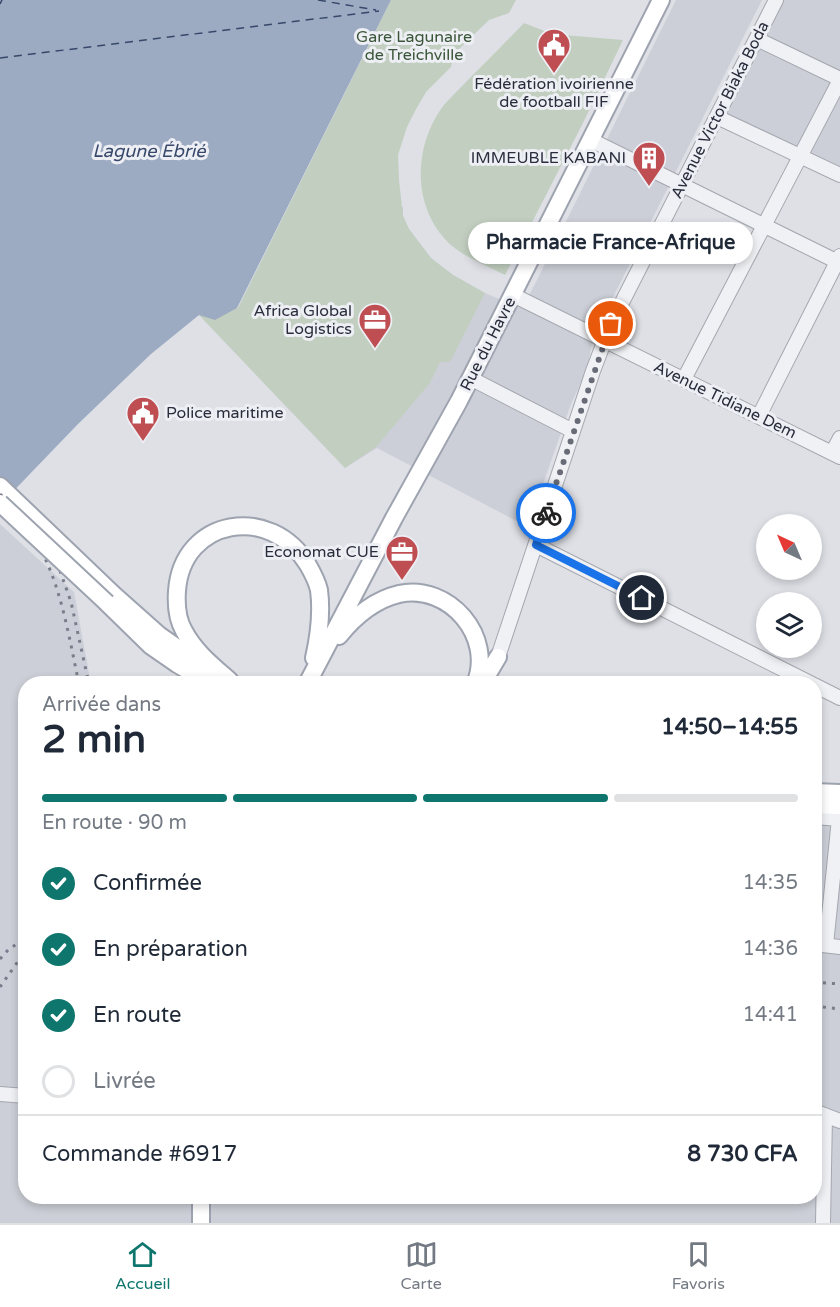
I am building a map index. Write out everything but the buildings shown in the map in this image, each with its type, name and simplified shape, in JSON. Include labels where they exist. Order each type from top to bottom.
[{"type":"main road","name":"Rue du Havre","points":[[311,676],[513,295],[661,0]]},
{"type":"main road","points":[[0,486],[110,599],[152,646],[197,676]]},
{"type":"main road","points":[[0,502],[110,599],[179,651],[221,676]]},
{"type":"main road","points":[[225,676],[202,657],[183,631],[179,620],[178,581],[182,567],[202,541],[217,531],[235,525],[270,530],[286,539],[301,554],[312,572],[318,588],[320,610],[319,634],[310,676]]},
{"type":"main road","points":[[312,676],[340,634],[356,616],[369,606],[386,598],[414,592],[443,600],[466,618],[474,631],[478,646],[480,667],[477,676]]},
{"type":"main road","points":[[487,676],[498,657]]},
{"type":"main road","points":[[822,793],[840,794]]},
{"type":"main road","points":[[822,808],[840,814]]},
{"type":"main road","points":[[201,1204],[201,1223]]},
{"type":"street","name":"Avenue Victor Biaka Boda","points":[[498,657],[604,340],[638,267],[682,186],[776,0]]},
{"type":"street","points":[[684,380],[840,79],[757,39]]},
{"type":"street","points":[[717,117],[840,175]]},
{"type":"street","points":[[591,140],[765,227],[839,260],[759,416]]},
{"type":"street","name":"Avenue Tidiane Dem","points":[[513,295],[836,455]]},
{"type":"street","points":[[470,378],[573,431]]},
{"type":"street","points":[[836,455],[840,438]]},
{"type":"street","points":[[536,545],[795,676]]},
{"type":"street","points":[[822,689],[840,698]]},
{"type":"street","points":[[822,816],[840,814],[827,946]]},
{"type":"street","points":[[0,1094],[18,1095]]},
{"type":"street","points":[[822,1114],[840,1121]]},
{"type":"street","points":[[822,1168],[824,1223]]},
{"type":"shaded area","points":[[676,0],[762,0],[593,337],[587,370],[571,404],[528,527],[377,448],[345,468],[199,315],[238,308],[310,164],[403,207],[403,216],[409,229],[431,258],[453,275],[485,293],[518,307],[531,292]]},
{"type":"shaded area","points":[[783,0],[840,0],[840,175],[717,117]]},
{"type":"shaded area","points":[[0,524],[74,592],[90,676],[18,676],[18,1204],[822,1204],[822,822],[840,823],[840,1223],[0,1223]]},
{"type":"green space","name":"Gare Lagunaire de Treichville","points":[[391,0],[516,0],[509,13],[489,20],[454,54],[451,67],[426,92],[415,111],[398,155],[403,216],[409,229],[431,258],[453,275],[485,293],[450,362],[440,362],[430,383],[376,447],[345,468],[199,315],[215,319],[238,308]]},
{"type":"green space","points":[[524,23],[552,34],[623,40],[505,275],[462,253],[442,235],[431,219],[424,202],[421,163],[431,126],[441,109]]},
{"type":"water","name":"Lagune Ébrié","points":[[0,0],[391,0],[237,308],[215,320],[199,315],[151,354],[78,424],[0,505]]},
{"type":"ferry route","points":[[0,4],[2,0]]},
{"type":"ferry route","points":[[318,0],[376,10]]},
{"type":"ferry route","points":[[0,58],[379,11]]},
{"type":"railway","points":[[0,494],[39,531],[53,551],[71,602],[87,676]]},
{"type":"railway","points":[[6,511],[33,538],[42,551],[61,604],[77,676]]},
{"type":"railway","points":[[0,959],[18,943]]},
{"type":"railway","points":[[0,987],[18,961]]},
{"type":"railway","points":[[822,983],[840,984]]},
{"type":"railway","points":[[822,1007],[840,1009]]},
{"type":"way so far","points":[[546,513],[611,324]]},
{"type":"place","name":"Fédération ivoirienne de football FIF","points":[[554,74]]},
{"type":"place","name":"IMMEUBLE KABANI","points":[[649,187]]},
{"type":"place","name":"Pharmacie France-Afrique","points":[[611,324]]},
{"type":"place","name":"Africa Global Logistics","points":[[375,349]]},
{"type":"place","name":"Police maritime","points":[[143,442]]},
{"type":"place","name":"Economat CUE","points":[[402,581]]},
{"type":"route","points":[[546,513],[536,545],[642,598]]}]
